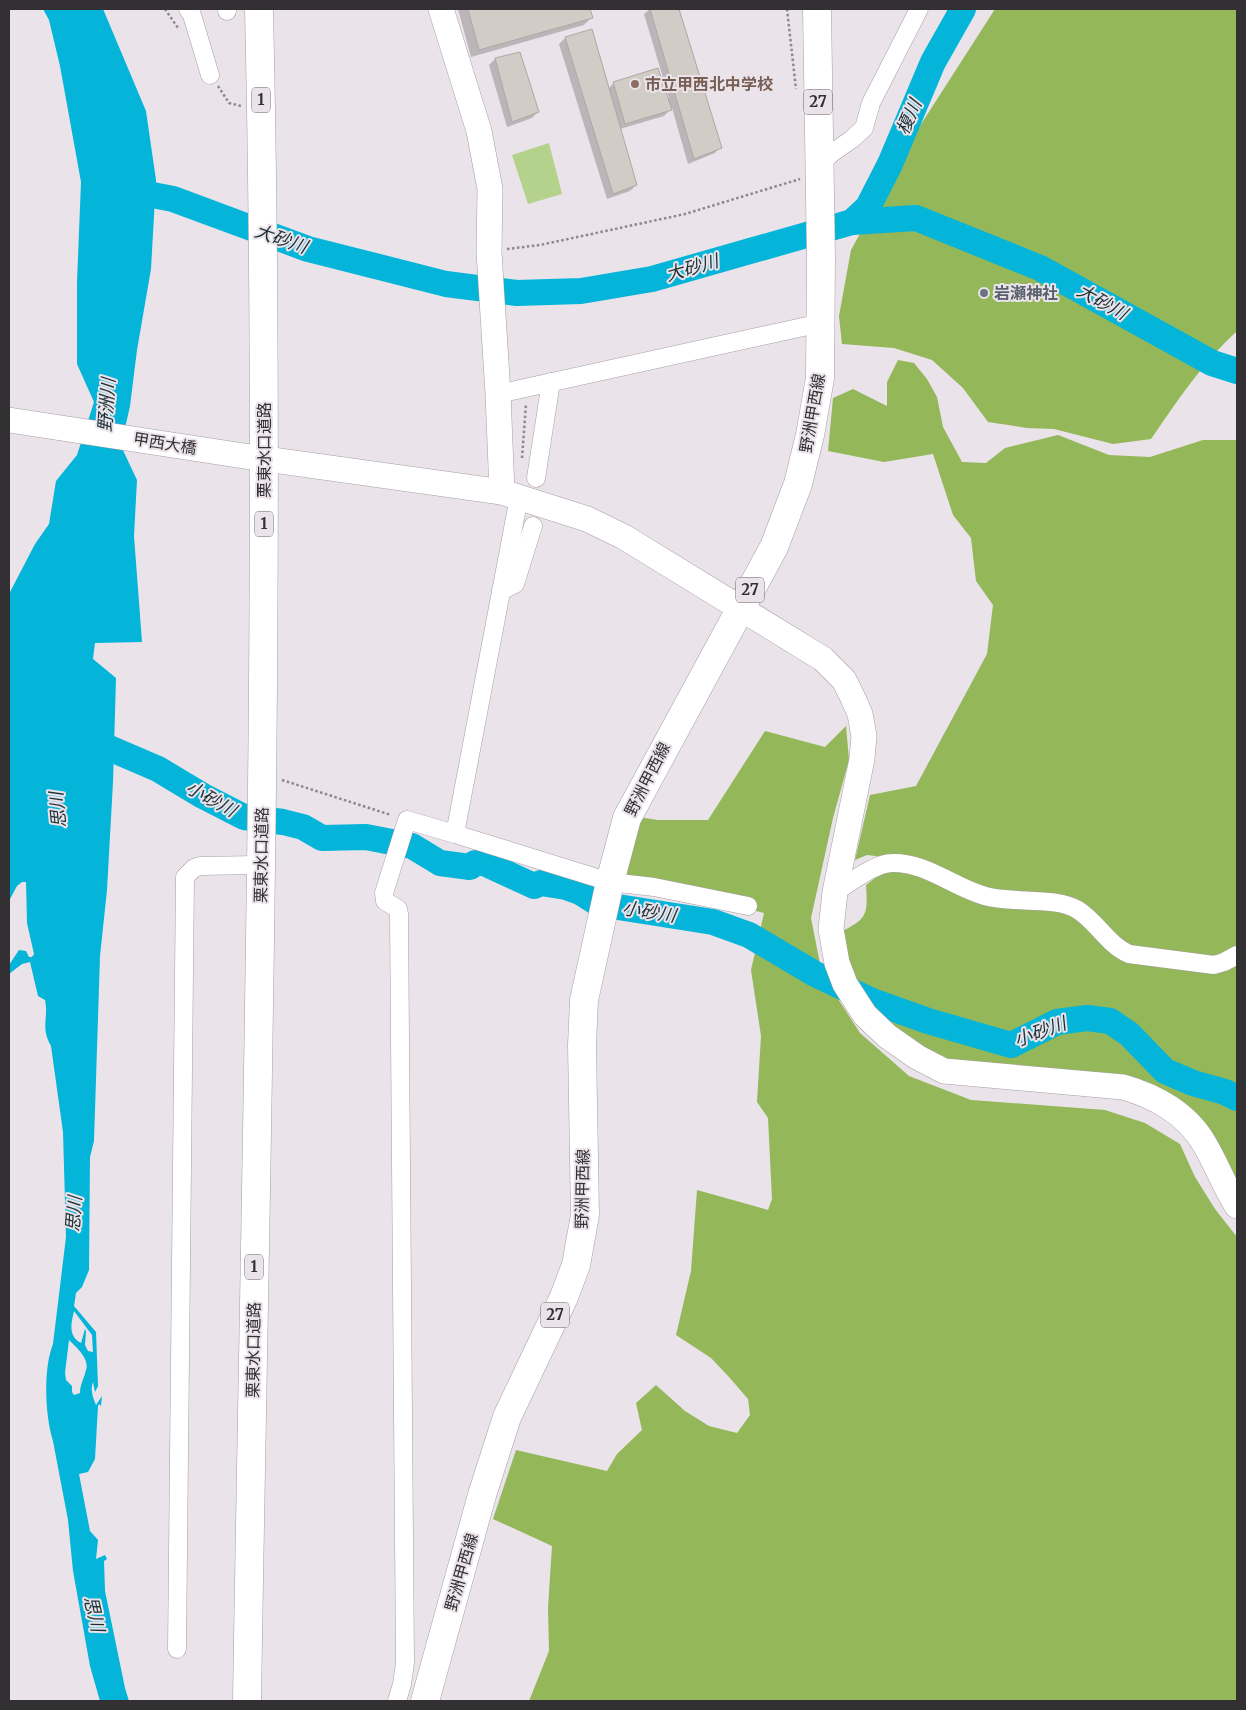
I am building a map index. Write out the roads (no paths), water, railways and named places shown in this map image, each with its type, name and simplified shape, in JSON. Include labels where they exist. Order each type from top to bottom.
[{"type":"main road","name":"栗東水口道路","points":[[247,1701],[260,866],[262,833],[270,778],[259,9]]},
{"type":"main road","name":"野洲甲西線","points":[[425,1699],[482,1495],[507,1417],[564,1296],[576,1266],[585,1215],[582,1045],[584,1000],[626,818],[774,546],[798,484],[810,435],[820,378],[821,323],[817,9]]},
{"type":"street","points":[[188,9],[192,15],[210,75]]},
{"type":"street","points":[[441,9],[479,131],[490,189],[490,252],[498,394],[510,494],[501,591],[455,834]]},
{"type":"street","points":[[819,165],[832,153],[852,140],[864,128],[871,103],[919,9]]},
{"type":"street","points":[[498,394],[821,323]]},
{"type":"street","points":[[536,478],[550,382]]},
{"type":"street","name":"甲西大橋","points":[[9,420],[510,494],[587,519],[617,534],[824,659],[844,680],[860,714],[864,736],[862,759],[836,892],[831,929],[837,963],[846,984],[865,1015],[886,1036],[917,1058],[944,1071],[1123,1087],[1150,1096],[1178,1114],[1198,1134],[1206,1145],[1225,1186],[1237,1206]]},
{"type":"street","points":[[501,591],[515,584],[533,526]]},
{"type":"street","points":[[397,1701],[402,1684],[405,1653],[399,914],[398,909],[385,900],[384,893],[405,828],[455,834],[606,898],[654,887],[748,906]]},
{"type":"street","points":[[836,892],[882,865],[892,863],[907,864],[936,873],[984,896],[999,899],[1065,904],[1079,911],[1120,950],[1129,954],[1214,965],[1237,955]]},
{"type":"street","points":[[177,1649],[185,877],[194,868],[200,866],[260,866]]},
{"type":"street","points":[[402,1684],[425,1699]]},
{"type":"water","points":[[43,9],[103,9],[146,111],[156,180],[151,269],[137,350],[130,406],[121,446],[137,480],[134,536],[142,642],[95,643],[93,659],[116,678],[113,782],[107,890],[100,956],[94,1141],[90,1157],[89,1270],[82,1287],[76,1293],[74,1306],[96,1332],[98,1386],[95,1392],[93,1382],[92,1388],[96,1405],[102,1396],[101,1406],[99,1404],[98,1406],[95,1459],[88,1472],[79,1474],[90,1531],[98,1540],[96,1559],[105,1555],[107,1559],[104,1561],[105,1591],[129,1701],[100,1701],[90,1666],[73,1571],[68,1520],[50,1431],[46,1392],[46,1379],[53,1344],[66,1237],[63,1132],[51,1046],[45,1028],[45,1000],[38,996],[30,962],[22,964],[9,974],[9,965],[19,950],[26,951],[29,957],[32,957],[34,954],[27,923],[26,882],[22,882],[17,886],[9,901],[9,594],[35,544],[49,524],[56,481],[77,455],[94,402],[77,364],[77,282],[81,182],[60,66],[49,20]],"holes":[[[74,1311],[92,1335],[93,1352],[88,1351],[85,1345],[85,1329],[81,1343],[72,1333],[71,1325]],[[69,1340],[82,1354],[87,1366],[80,1393],[74,1395],[72,1386],[66,1380],[65,1373]]]},
{"type":"waterway","name":"榎川","points":[[852,222],[868,207],[890,164],[933,62],[963,9]]},
{"type":"waterway","name":"大砂川","points":[[122,189],[173,199],[308,249],[446,284],[517,293],[581,291],[652,279],[852,222],[916,218],[1040,268],[1212,363],[1237,371]]},
{"type":"waterway","name":"小砂川","points":[[81,736],[158,769],[203,796],[244,817],[283,822],[303,827],[322,838],[366,837],[412,846],[440,863],[470,867],[475,863],[484,863],[534,886],[541,883],[566,887],[580,892],[599,904],[713,922],[749,935],[815,974],[872,1001],[928,1021],[1011,1045],[1057,1022],[1087,1018],[1110,1021],[1129,1034],[1165,1071],[1237,1098]]},
{"type":"place","name":"市立甲西北中学校","points":[[635,84]]},
{"type":"place","name":"岩瀬神社","points":[[984,293]]},
{"type":"water label","name":"野洲川","points":[[107,405]]},
{"type":"water label","name":"思川","points":[[58,810]]},
{"type":"water label","name":"思川","points":[[74,1214]]},
{"type":"water label","name":"思川","points":[[94,1614]]}]
